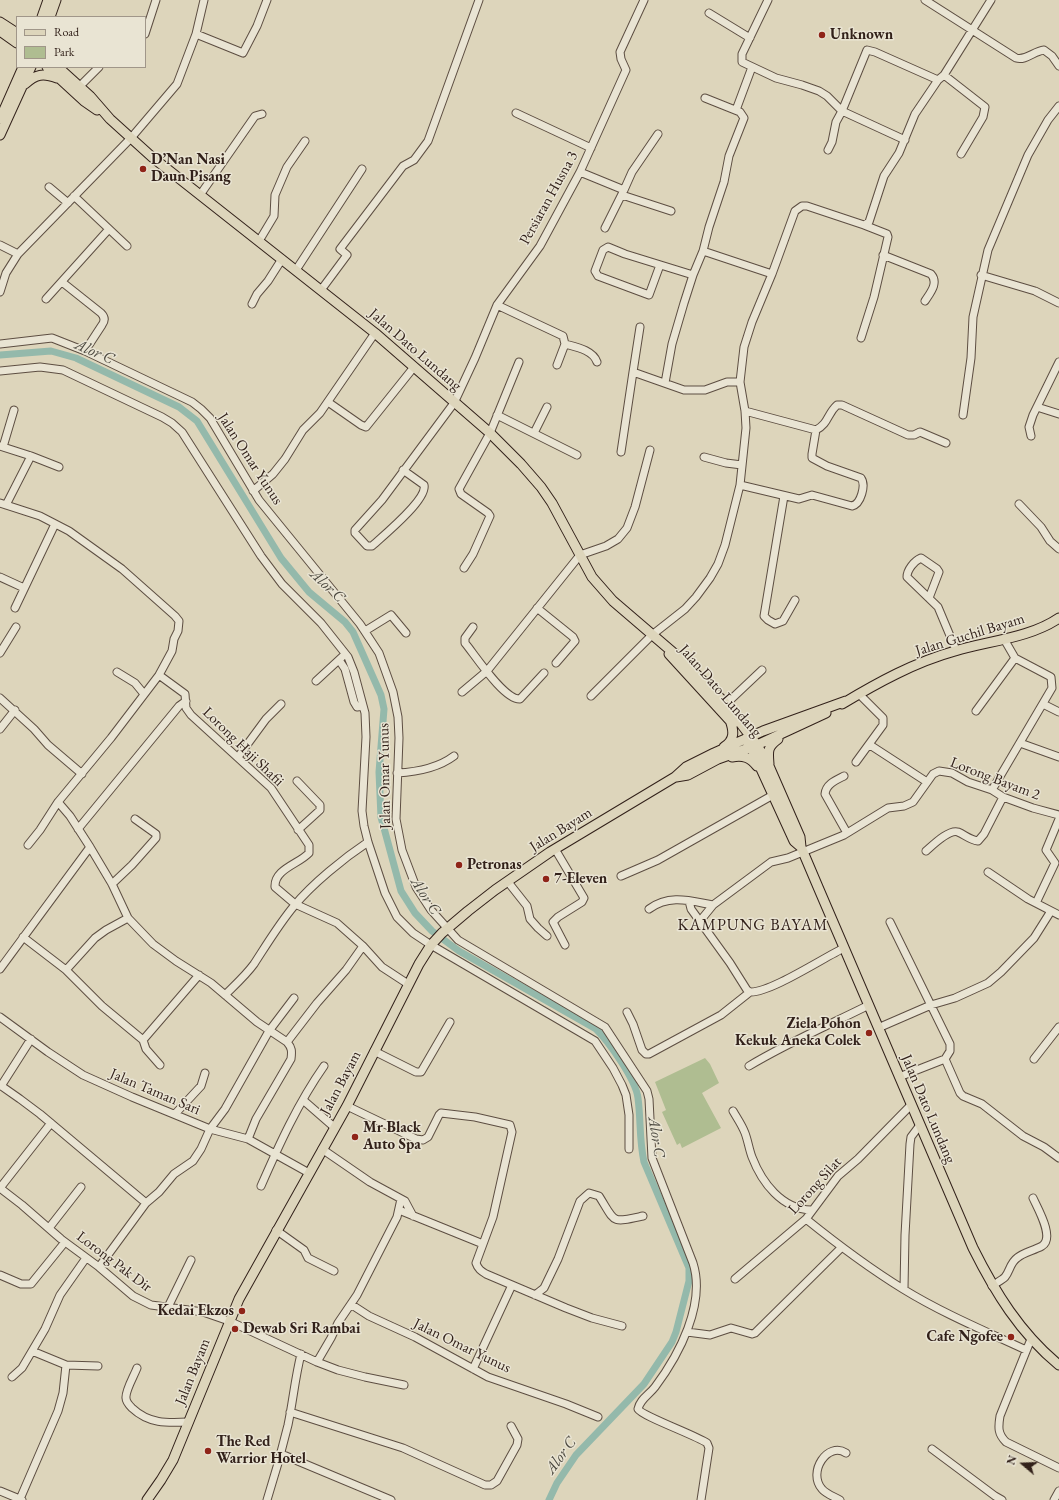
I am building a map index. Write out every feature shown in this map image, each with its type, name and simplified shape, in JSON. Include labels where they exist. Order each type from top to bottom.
[{"type":"main road","points":[[48,0],[48,12]]},
{"type":"main road","points":[[1,26],[16,28]]},
{"type":"main road","points":[[1,26],[13,35],[16,45]]},
{"type":"main road","points":[[19,68],[19,84]]},
{"type":"main road","points":[[0,135],[19,84],[23,68]]},
{"type":"main road","points":[[0,120],[19,84],[30,68]]},
{"type":"main road","name":"Jalan Dato Lundang","points":[[50,68],[61,72],[80,87],[110,119],[152,157],[375,333],[490,433],[521,464],[541,487],[552,503],[580,556],[599,587],[612,601],[683,661],[726,704],[732,717]]},
{"type":"main road","points":[[19,84],[42,74],[49,75],[61,72]]},
{"type":"main road","name":"Jalan Dato Lundang","points":[[61,72],[84,101],[110,119]]},
{"type":"main road","name":"Jalan Guchil Bayam","points":[[751,742],[787,732],[912,667],[956,650],[1004,639],[1043,626],[1059,618]]},
{"type":"main road","name":"Jalan Dato Lundang","points":[[655,638],[678,665],[732,717],[751,742],[800,837],[802,849],[973,1248],[992,1286],[1003,1302],[1031,1339],[1059,1365]]},
{"type":"main road","name":"Jalan Guchil Bayam","points":[[751,742],[764,731],[846,701]]},
{"type":"main road","points":[[732,717],[746,725],[764,731]]},
{"type":"main road","points":[[716,756],[729,744],[733,738],[732,717]]},
{"type":"main road","points":[[766,770],[768,749],[772,743],[787,732]]},
{"type":"main road","name":"Jalan Bayam","points":[[148,1500],[162,1480],[172,1460],[239,1298],[347,1106],[408,984],[419,964],[433,944],[445,931],[477,904],[555,849],[675,777],[688,775],[716,756],[751,742]]},
{"type":"main road","points":[[716,756],[740,755],[748,757],[766,770]]},
{"type":"main road","name":"Jalan Dato Lundang","points":[[766,770],[773,795],[794,841],[802,849]]},
{"type":"street","points":[[146,31],[156,0]]},
{"type":"street","points":[[0,292],[6,273],[18,254],[131,138],[177,84],[196,34],[204,0]]},
{"type":"street","points":[[196,34],[243,53],[257,26],[267,0]]},
{"type":"street","points":[[321,290],[347,255],[340,249],[403,166],[414,160],[428,141],[479,0]]},
{"type":"street","name":"Persiaran Husna 3","points":[[404,470],[424,484],[424,489],[412,508],[401,521],[372,546],[370,547],[365,545],[355,533],[355,530],[382,500],[404,470],[454,402],[475,358],[497,305],[540,246],[580,172],[626,70],[621,59],[620,52],[644,0]]},
{"type":"street","points":[[768,0],[742,54],[741,60],[744,63],[776,78],[802,85],[819,92],[827,96],[842,111],[905,140]]},
{"type":"street","points":[[925,0],[1016,58],[1021,59],[1036,51],[1044,50],[1052,56],[1059,66]]},
{"type":"street","points":[[864,225],[869,222],[872,216],[884,176],[899,153],[915,114],[938,80],[944,75],[991,0]]},
{"type":"street","points":[[709,12],[750,38]]},
{"type":"street","points":[[828,150],[832,142],[836,122],[867,50],[875,52],[938,80]]},
{"type":"street","points":[[736,110],[752,67]]},
{"type":"street","points":[[80,87],[97,68]]},
{"type":"street","points":[[944,75],[985,107],[983,117],[961,154]]},
{"type":"street","points":[[665,384],[672,344],[724,182],[729,156],[744,121],[742,114],[736,110],[705,98]]},
{"type":"street","points":[[963,415],[971,358],[972,317],[988,250],[1028,155],[1048,120],[1059,106]]},
{"type":"street","points":[[516,113],[591,148]]},
{"type":"street","points":[[200,195],[255,116],[262,114]]},
{"type":"street","points":[[605,228],[632,172],[658,134]]},
{"type":"street","points":[[259,241],[274,216],[275,196],[287,167],[305,141]]},
{"type":"street","points":[[296,270],[362,169]]},
{"type":"street","points":[[580,172],[623,193],[670,212]]},
{"type":"street","points":[[49,187],[68,203]]},
{"type":"street","points":[[74,196],[128,246]]},
{"type":"street","points":[[591,696],[685,609],[710,578],[725,545],[740,485],[746,428],[746,411],[740,382],[744,347],[752,322],[772,274],[795,211],[802,206],[864,225],[887,234],[888,241],[883,255],[874,298],[861,338]]},
{"type":"street","points":[[46,299],[109,229]]},
{"type":"street","points":[[0,245],[18,254]]},
{"type":"street","points":[[660,265],[649,295],[598,276],[595,271],[603,250],[608,247],[625,254],[693,275]]},
{"type":"street","points":[[703,251],[772,274]]},
{"type":"street","points":[[883,255],[931,274],[935,278],[935,282],[925,301]]},
{"type":"street","points":[[252,304],[257,294],[268,281],[282,259]]},
{"type":"street","points":[[981,275],[1034,291],[1059,303]]},
{"type":"street","points":[[62,282],[104,317],[102,325],[85,351]]},
{"type":"street","points":[[497,305],[563,336],[565,344],[557,365]]},
{"type":"street","points":[[621,452],[640,327]]},
{"type":"street","points":[[253,492],[273,474],[285,459],[304,430],[328,402],[375,333]]},
{"type":"street","name":"Jalan Omar Yunus","points":[[0,344],[52,338],[85,351],[171,391],[192,402],[210,418],[253,492],[365,631],[379,653],[393,692],[398,717],[399,738],[396,819],[402,850],[416,887],[430,910],[445,931],[458,940],[604,1027],[645,1086],[649,1098],[652,1158],[696,1272],[695,1298],[687,1332],[678,1353],[654,1388],[640,1402],[638,1409],[643,1414],[678,1428],[707,1443],[709,1448],[701,1500]]},
{"type":"street","points":[[565,344],[590,352],[596,357],[597,362]]},
{"type":"street","points":[[464,568],[473,554],[490,516],[461,494],[459,489],[490,433],[519,362]]},
{"type":"street","points":[[1031,436],[1029,427],[1033,415],[1059,362]]},
{"type":"street","points":[[0,371],[40,367],[63,370],[172,423],[182,432],[261,556],[282,584],[320,623],[345,655],[354,672],[363,706],[366,737],[362,811],[364,826],[385,894],[397,917],[413,933],[595,1041],[614,1068],[626,1095],[629,1115],[629,1149]]},
{"type":"street","points":[[328,402],[366,427],[414,367]]},
{"type":"street","points":[[632,372],[684,390],[705,390],[727,382],[740,382]]},
{"type":"street","points":[[746,411],[816,430],[824,426],[833,408],[837,405],[842,405],[908,435],[914,435],[920,432],[946,443]]},
{"type":"street","points":[[534,433],[547,407]]},
{"type":"street","points":[[1037,407],[1059,414]]},
{"type":"street","points":[[14,410],[1,446],[60,467]]},
{"type":"street","points":[[497,415],[577,455]]},
{"type":"street","points":[[740,485],[799,499],[812,495],[855,506],[858,503],[863,481],[861,478],[827,466],[812,458],[816,430]]},
{"type":"street","points":[[462,692],[487,671],[580,556],[606,546],[618,539],[627,528],[635,507],[650,450]]},
{"type":"street","points":[[28,845],[40,830],[58,802],[82,774],[159,675],[172,651],[179,621],[122,569],[69,531],[40,516],[3,504],[32,456]]},
{"type":"street","points":[[704,457],[726,463],[742,465]]},
{"type":"street","points":[[784,496],[764,616],[775,624],[783,621],[795,600]]},
{"type":"street","points":[[1019,504],[1041,527],[1050,541],[1059,549]]},
{"type":"street","points":[[15,608],[55,524]]},
{"type":"street","points":[[929,598],[939,572],[921,558],[907,573],[907,577],[938,607],[956,650]]},
{"type":"street","points":[[0,577],[24,588]]},
{"type":"street","points":[[537,608],[573,637],[575,641],[556,664]]},
{"type":"street","points":[[365,631],[391,615],[406,633]]},
{"type":"street","points":[[0,653],[16,627]]},
{"type":"street","points":[[473,627],[467,634],[464,641],[500,687],[515,699],[520,699],[544,673]]},
{"type":"street","points":[[992,790],[1052,688],[1051,676],[1015,658],[1004,639]]},
{"type":"street","points":[[316,680],[345,655]]},
{"type":"street","points":[[976,711],[1015,658]]},
{"type":"street","points":[[339,660],[345,669],[354,702],[357,707],[363,706]]},
{"type":"street","points":[[726,704],[762,670]]},
{"type":"street","points":[[116,672],[134,683],[144,694]]},
{"type":"street","name":"Lorong Haji Shafii","points":[[159,675],[185,694],[186,708],[191,715],[270,788],[309,844],[309,853],[279,874],[274,883],[275,888],[295,904],[337,923],[363,946],[382,967],[408,984]]},
{"type":"street","points":[[856,762],[870,745],[883,725],[883,718],[859,694]]},
{"type":"street","points":[[0,698],[15,710],[48,745],[82,774]]},
{"type":"street","points":[[78,829],[179,706],[186,700]]},
{"type":"street","points":[[238,757],[266,719],[281,704]]},
{"type":"street","points":[[1043,704],[1059,712]]},
{"type":"street","points":[[0,729],[15,710]]},
{"type":"street","points":[[1020,743],[1059,757]]},
{"type":"street","points":[[870,745],[927,782]]},
{"type":"street","points":[[397,773],[420,771],[448,760],[454,756]]},
{"type":"street","name":"Lorong Bayam 2","points":[[700,922],[713,905],[772,862],[788,858],[802,849],[847,833],[888,808],[904,806],[913,802],[933,774],[939,771],[952,773],[968,782],[992,790],[1002,797],[1059,815]]},
{"type":"street","points":[[844,776],[828,785],[824,794],[847,833]]},
{"type":"street","points":[[297,780],[321,808],[298,830]]},
{"type":"street","points":[[621,876],[658,860],[773,795]]},
{"type":"street","points":[[926,851],[950,832],[956,831],[972,840],[978,841],[984,834],[1002,797]]},
{"type":"street","points":[[58,802],[90,847],[112,884],[128,918],[153,944],[176,961],[199,975],[269,1031],[287,1042],[292,1051],[291,1059],[256,1119],[248,1139]]},
{"type":"street","points":[[112,884],[132,865],[156,838],[156,834],[135,819]]},
{"type":"street","points":[[1036,904],[1055,863],[1046,850],[1059,819]]},
{"type":"street","points":[[225,995],[253,965],[295,904],[355,850],[368,842]]},
{"type":"street","points":[[0,968],[90,847]]},
{"type":"street","points":[[555,849],[584,898],[582,902],[558,917],[553,922],[565,945]]},
{"type":"street","points":[[988,872],[1036,904],[1059,915]]},
{"type":"street","points":[[508,882],[527,906],[530,919],[548,936]]},
{"type":"street","points":[[649,909],[658,902],[664,901],[682,900],[713,905]]},
{"type":"street","points":[[689,901],[691,909],[730,962],[747,990],[750,992],[756,993],[779,983],[844,948]]},
{"type":"street","points":[[878,1028],[931,1005],[955,998],[988,982],[1001,972],[1034,938],[1051,911]]},
{"type":"street","points":[[66,970],[95,938],[128,918]]},
{"type":"street","points":[[890,922],[950,1044],[950,1051],[946,1059],[899,1078]]},
{"type":"street","points":[[22,938],[66,970],[102,1006],[143,1040],[146,1049],[160,1065]]},
{"type":"street","points":[[287,1042],[317,1003],[346,970],[363,946]]},
{"type":"street","points":[[143,1040],[199,975]]},
{"type":"street","points":[[627,1012],[642,1050],[646,1054],[649,1054],[721,1015],[750,992]]},
{"type":"street","points":[[99,1267],[146,1203],[159,1192],[174,1174],[193,1161],[201,1149],[210,1129],[225,1109],[269,1031],[294,998]]},
{"type":"street","points":[[749,1066],[792,1042],[818,1031],[869,1005]]},
{"type":"street","name":"Jalan Taman Sari","points":[[0,1017],[83,1075],[210,1129],[248,1139],[308,1174]]},
{"type":"street","points":[[374,1051],[416,1072],[421,1072],[450,1022]]},
{"type":"street","points":[[1034,1059],[1059,1027]]},
{"type":"street","points":[[30,1039],[1,1086],[20,1098],[146,1203]]},
{"type":"street","points":[[946,1059],[960,1093],[963,1096],[982,1104],[1023,1136],[1044,1147],[1059,1158]]},
{"type":"street","points":[[261,1186],[275,1154],[303,1100],[324,1066]]},
{"type":"street","points":[[175,1114],[201,1086],[205,1073]]},
{"type":"street","points":[[303,1100],[334,1127]]},
{"type":"street","points":[[347,1106],[416,1139],[423,1140],[428,1137],[441,1113],[475,1117],[510,1125],[512,1132],[494,1217],[476,1263],[479,1270],[592,1318],[622,1326]]},
{"type":"street","name":"Lorong Silat","points":[[735,1279],[806,1219],[811,1210],[838,1176],[858,1159],[911,1106]]},
{"type":"street","points":[[733,1111],[744,1132],[752,1157],[765,1182],[782,1200],[791,1206],[800,1210],[811,1210]]},
{"type":"street","points":[[0,1188],[50,1123]]},
{"type":"street","points":[[904,1290],[905,1235],[910,1144],[911,1137],[920,1125]]},
{"type":"street","points":[[322,1149],[370,1182],[401,1199],[408,1205],[413,1216]]},
{"type":"street","points":[[50,1228],[81,1187]]},
{"type":"street","name":"Lorong Pak Dir","points":[[0,1188],[99,1267],[132,1296],[151,1305],[203,1312],[229,1321],[316,1362],[338,1370],[404,1385]]},
{"type":"street","points":[[535,1295],[544,1288],[558,1259],[580,1201],[589,1193],[599,1196],[612,1218],[617,1220],[644,1216]]},
{"type":"street","points":[[992,1286],[1006,1276],[1015,1259],[1026,1252],[1042,1246],[1047,1240],[1048,1233],[1033,1198]]},
{"type":"street","points":[[316,1362],[338,1324],[352,1305],[384,1243],[399,1210],[401,1199]]},
{"type":"street","points":[[399,1210],[483,1244]]},
{"type":"street","points":[[806,1219],[841,1248],[904,1290],[959,1319],[1026,1350]]},
{"type":"street","points":[[276,1230],[304,1250],[308,1258],[334,1271]]},
{"type":"street","points":[[0,1275],[20,1284],[30,1284],[66,1242]]},
{"type":"street","points":[[687,1332],[710,1335],[731,1328],[752,1334],[755,1333],[841,1248]]},
{"type":"street","points":[[12,1377],[22,1368],[32,1352],[45,1329],[60,1295],[86,1258]]},
{"type":"street","points":[[168,1307],[191,1260]]},
{"type":"street","points":[[473,1369],[512,1285]]},
{"type":"street","name":"Jalan Omar Yunus","points":[[352,1305],[369,1316],[415,1337],[493,1379],[598,1417]]},
{"type":"street","points":[[1031,1339],[1000,1416],[998,1428],[999,1436],[1006,1442],[1059,1468]]},
{"type":"street","points":[[32,1352],[66,1365],[98,1366]]},
{"type":"street","points":[[267,1500],[281,1454],[301,1354]]},
{"type":"street","points":[[0,1491],[21,1499],[58,1411],[63,1393],[66,1365]]},
{"type":"street","points":[[137,1368],[127,1391],[126,1398],[128,1404],[145,1417],[155,1422],[188,1422]]},
{"type":"street","points":[[290,1412],[403,1448],[485,1485],[491,1485],[496,1481],[516,1445],[518,1439],[511,1426]]},
{"type":"street","points":[[932,1449],[1002,1500]]},
{"type":"street","points":[[840,1500],[822,1490],[816,1475],[817,1467],[821,1460],[834,1451],[840,1450],[846,1453]]},
{"type":"street","points":[[281,1454],[391,1500]]},
{"type":"street","points":[[1054,1500],[1059,1491]]},
{"type":"green space","points":[[705,1058],[710,1064],[719,1083],[702,1093],[721,1128],[682,1148],[680,1143],[677,1145],[662,1112],[666,1110],[655,1082]]},
{"type":"waterway","name":"Alor C","points":[[0,355],[51,351],[76,358],[179,407],[197,421],[281,558],[309,592],[345,622],[353,632],[381,695],[384,709],[379,772],[381,817],[401,891],[415,913],[432,931],[459,951],[596,1029],[608,1043],[632,1081],[638,1098],[641,1146],[644,1162],[689,1268],[689,1281],[672,1342],[644,1384],[576,1455],[557,1483],[549,1500]]},
{"type":"place","name":"Unknown","points":[[822,35]]},
{"type":"place","name":"D’Nan Nasi Daun Pisang","points":[[143,169]]},
{"type":"place","name":"Petronas","points":[[459,865]]},
{"type":"place","name":"7-Eleven","points":[[546,879]]},
{"type":"place","name":"Ziela Pohon Kekuk Aneka Colek","points":[[869,1033]]},
{"type":"place","name":"Mr Black Auto Spa","points":[[355,1137]]},
{"type":"place","name":"Kedai Ekzos","points":[[242,1311]]},
{"type":"place","name":"Dewab Sri Rambai","points":[[235,1329]]},
{"type":"place","name":"Cafe Ngofee","points":[[1011,1337]]},
{"type":"place","name":"The Red Warrior Hotel","points":[[208,1451]]},
{"type":"district","name":"KAMPUNG BAYAM","points":[[753,926]]}]
